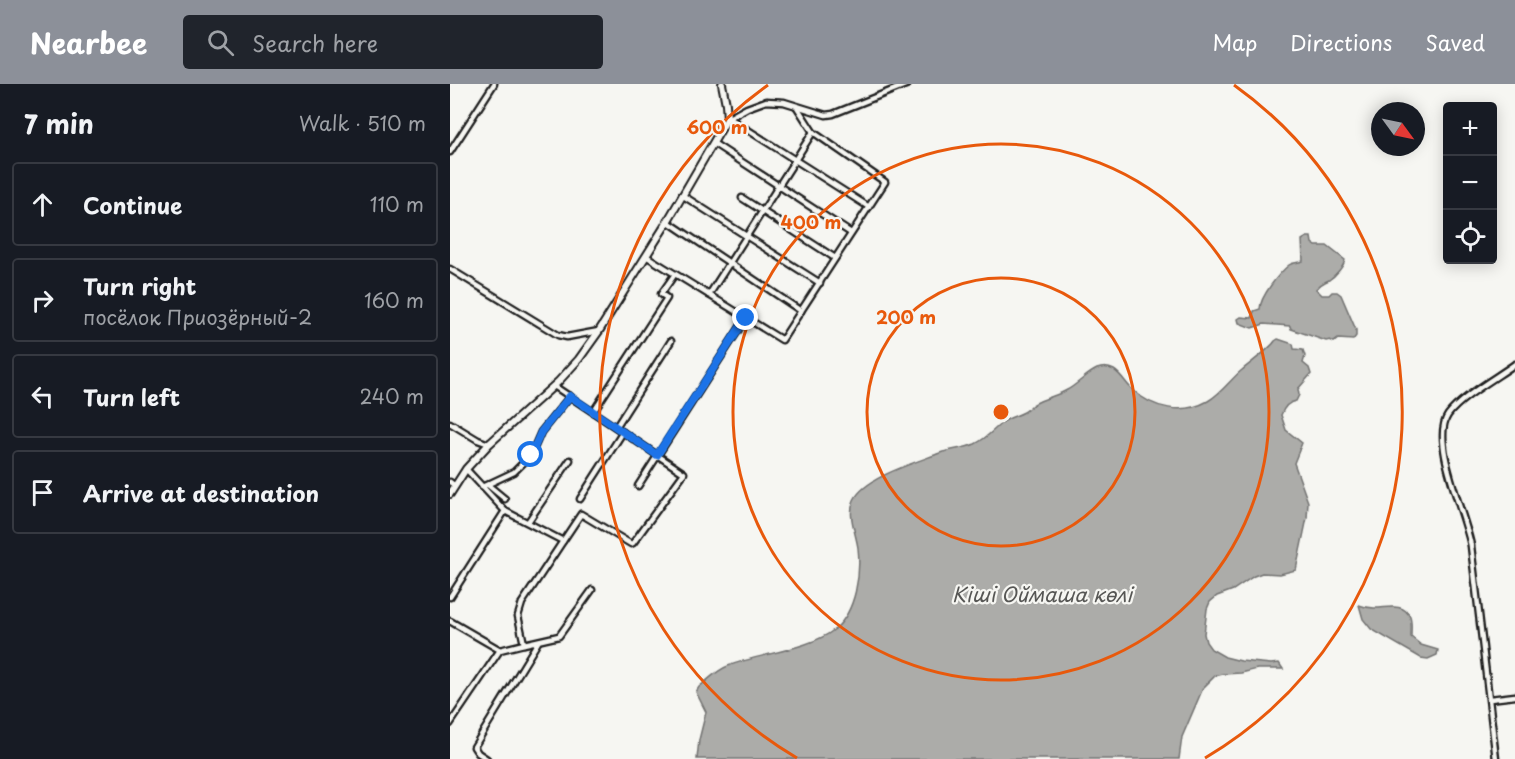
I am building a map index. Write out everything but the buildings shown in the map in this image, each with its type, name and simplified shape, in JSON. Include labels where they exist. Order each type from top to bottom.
[{"type":"street","points":[[450,152],[494,84]]},
{"type":"street","points":[[722,84],[728,119]]},
{"type":"street","points":[[450,494],[453,484],[489,444],[554,386],[579,359],[646,256],[728,119],[747,108],[766,101],[784,102],[826,115],[833,114],[908,84]]},
{"type":"street","points":[[646,256],[782,340],[885,182],[813,132],[797,107]]},
{"type":"street","points":[[728,119],[869,207]]},
{"type":"street","points":[[709,295],[813,132]]},
{"type":"street","points":[[713,143],[851,233]]},
{"type":"street","points":[[682,195],[820,283]]},
{"type":"street","points":[[742,198],[835,258]]},
{"type":"street","points":[[667,221],[801,311]]},
{"type":"street","points":[[450,269],[558,335],[567,337],[599,331]]},
{"type":"street","points":[[593,412],[667,298],[661,294],[675,274]]},
{"type":"street","points":[[638,486],[746,318]]},
{"type":"street","points":[[616,427],[670,341]]},
{"type":"street","points":[[1496,759],[1469,530],[1454,491],[1447,464],[1443,431],[1449,414],[1515,364]]},
{"type":"street","points":[[524,644],[518,616],[522,603],[581,514],[631,544],[684,473],[554,386]]},
{"type":"street","points":[[482,487],[514,472],[531,455],[541,432],[570,396]]},
{"type":"street","points":[[450,423],[489,444]]},
{"type":"street","points":[[580,499],[622,432]]},
{"type":"street","points":[[528,522],[570,460]]},
{"type":"street","points":[[466,469],[505,511],[562,541]]},
{"type":"street","points":[[488,485],[506,500]]},
{"type":"street","points":[[450,597],[505,511]]},
{"type":"street","points":[[450,724],[500,650],[559,636],[592,590]]},
{"type":"street","points":[[450,621],[500,650]]},
{"type":"street","points":[[487,759],[474,747],[538,642]]},
{"type":"street","points":[[1490,699],[1515,696]]},
{"type":"water","points":[[1311,237],[1312,243],[1316,246],[1327,246],[1345,260],[1329,280],[1316,289],[1322,295],[1337,292],[1341,295],[1356,330],[1353,340],[1326,341],[1291,329],[1290,326],[1264,324],[1252,328],[1239,323],[1238,319],[1241,317],[1252,318],[1254,311],[1260,309],[1275,279],[1285,269],[1291,264],[1303,261],[1302,240]]},
{"type":"water","name":"Кіші Оймаша көлi","points":[[1278,339],[1293,344],[1294,349],[1303,350],[1305,356],[1303,363],[1309,368],[1311,374],[1298,389],[1299,395],[1296,401],[1287,405],[1281,415],[1286,430],[1302,443],[1294,463],[1308,502],[1296,570],[1280,574],[1262,573],[1233,590],[1217,596],[1210,602],[1207,609],[1204,634],[1211,649],[1225,657],[1241,661],[1279,663],[1283,669],[1257,669],[1215,676],[1203,688],[1182,737],[1179,759],[697,759],[706,712],[696,692],[699,687],[728,666],[812,642],[825,636],[835,629],[848,612],[856,592],[859,569],[858,548],[851,511],[854,500],[869,484],[880,477],[940,453],[975,444],[1006,420],[1024,412],[1038,402],[1067,390],[1099,368],[1114,370],[1141,397],[1159,406],[1179,409],[1198,405],[1218,394]]},
{"type":"water","points":[[1359,605],[1370,608],[1398,607],[1403,609],[1411,619],[1411,637],[1421,645],[1438,650],[1437,655],[1428,659],[1421,658],[1371,629],[1363,619]]},
{"type":"route","points":[[531,455],[541,432],[570,396],[657,455],[746,318]]}]
